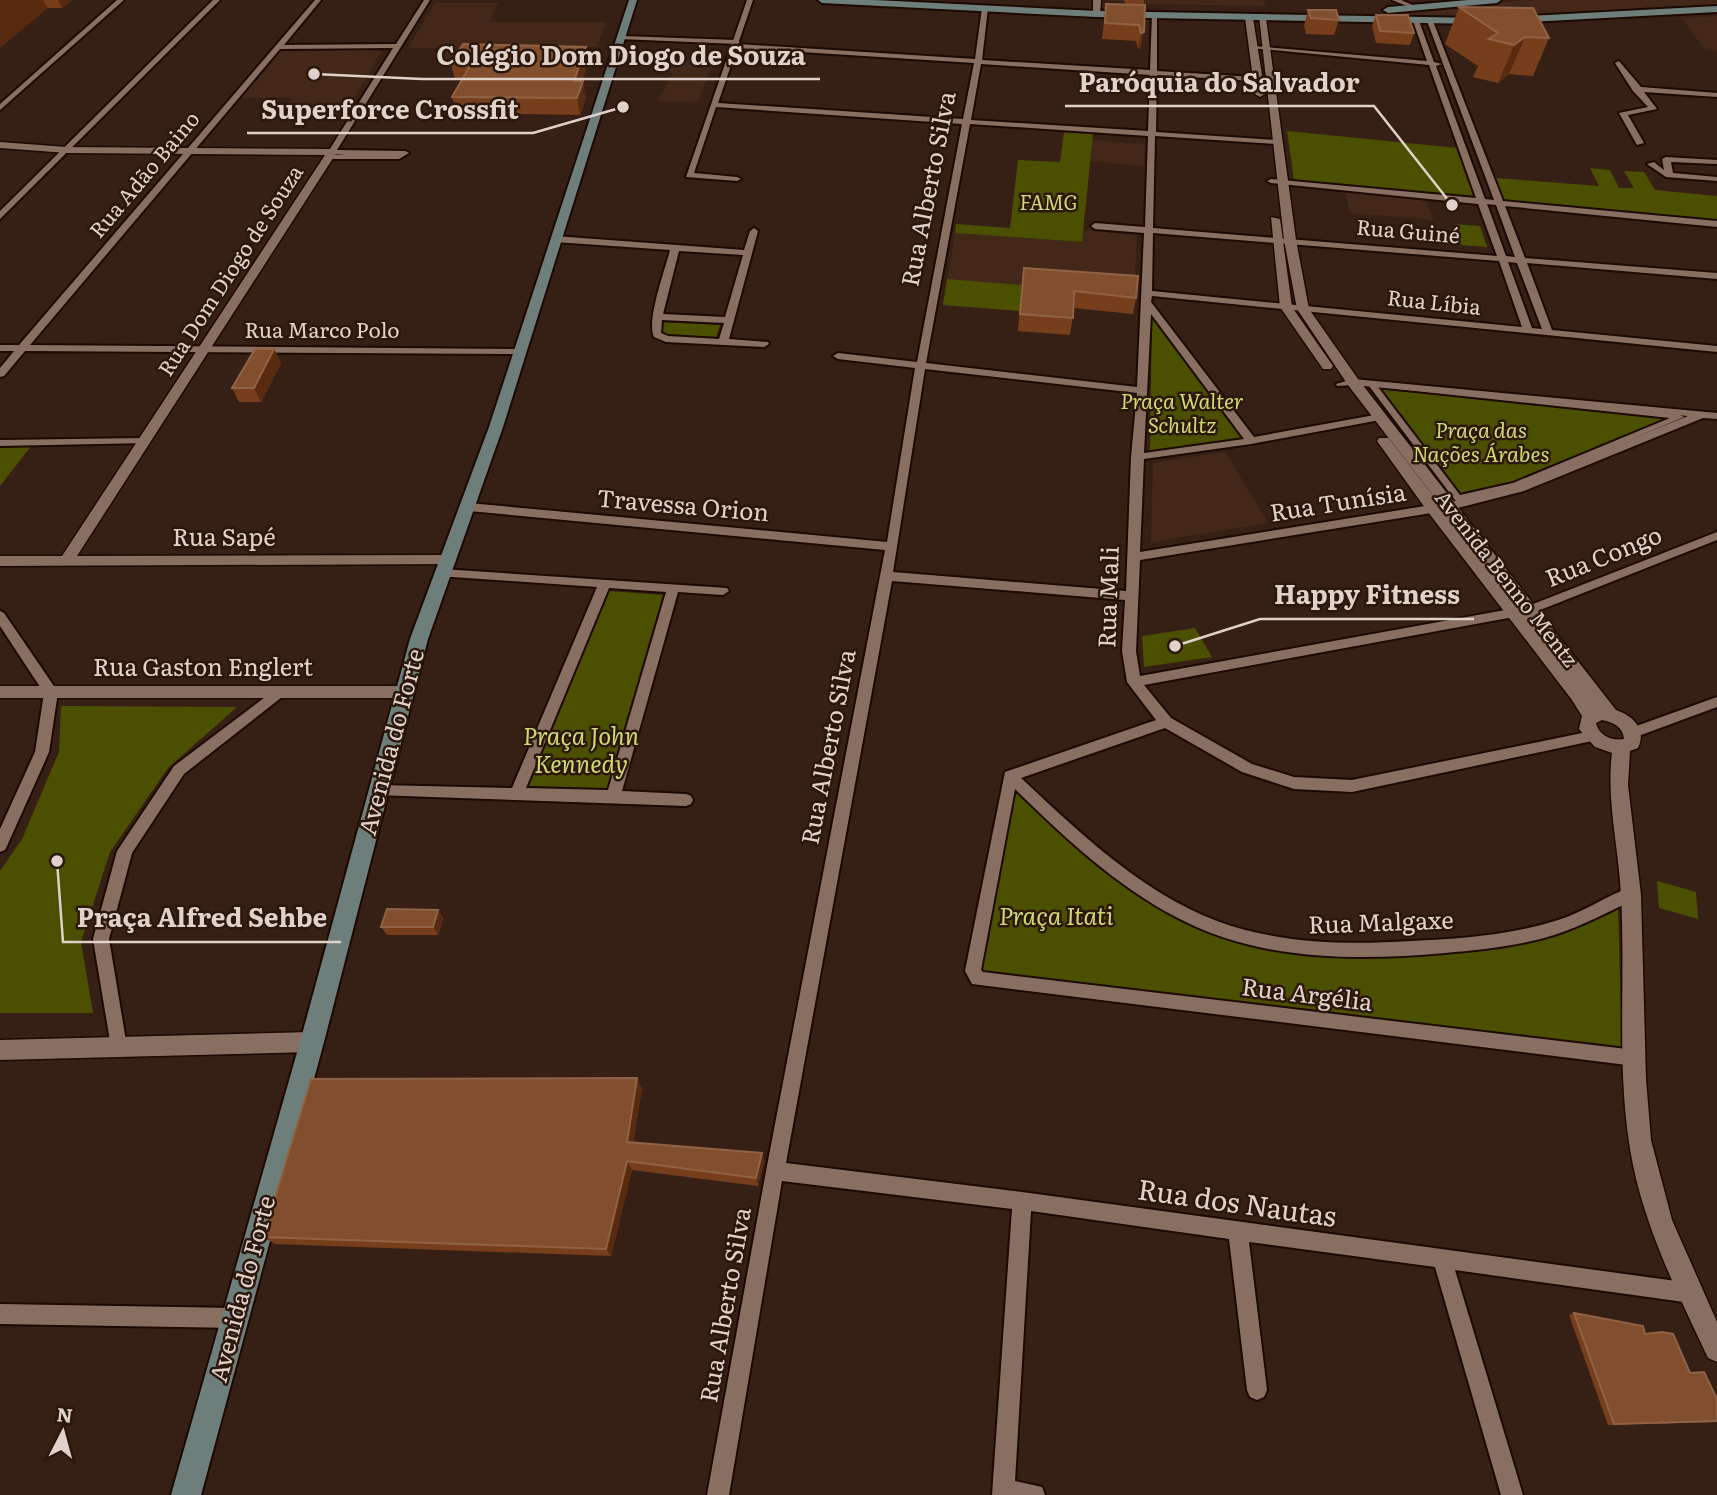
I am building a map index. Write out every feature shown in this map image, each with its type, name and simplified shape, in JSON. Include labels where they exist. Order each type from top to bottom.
[{"type":"main road","name":"Avenida do Forte","points":[[186,1495],[313,1042],[429,605],[469,507],[633,0]]},
{"type":"main road","points":[[822,0],[985,8],[1338,11],[1393,3],[1414,8],[1497,0]]},
{"type":"main road","points":[[971,0],[1097,7],[1155,15],[1486,21]]},
{"type":"main road","points":[[1499,21],[1717,9]]},
{"type":"street","points":[[0,108],[121,0]]},
{"type":"street","points":[[0,216],[217,0]]},
{"type":"street","name":"Rua Adão Baino","points":[[0,374],[318,0]]},
{"type":"street","name":"Rua Dom Diogo de Souza","points":[[66,561],[427,0]]},
{"type":"street","points":[[737,179],[690,176],[750,0]]},
{"type":"street","name":"Rua Alberto Silva","points":[[718,1495],[775,1171],[892,547],[921,365],[978,60],[985,8]]},
{"type":"street","name":"Rua Mali","points":[[1155,15],[1147,298],[1140,390],[1129,651],[1134,682],[1166,722],[1247,768],[1294,783],[1352,786],[1596,738]]},
{"type":"street","points":[[1249,18],[1262,105]]},
{"type":"street","name":"Avenida Benno Mentz","points":[[1262,18],[1275,119],[1269,137],[1274,161],[1283,182],[1290,240],[1303,309],[1347,383]]},
{"type":"street","points":[[1416,21],[1529,332]]},
{"type":"street","points":[[1430,21],[1549,334]]},
{"type":"street","points":[[622,38],[1270,80]]},
{"type":"street","points":[[1424,41],[1438,42]]},
{"type":"street","points":[[277,47],[398,46]]},
{"type":"street","points":[[1254,48],[1446,64]]},
{"type":"street","points":[[1619,63],[1653,109],[1623,113],[1640,143]]},
{"type":"street","points":[[1636,89],[1717,95]]},
{"type":"street","points":[[714,105],[1269,137]]},
{"type":"street","points":[[1263,118],[1275,119]]},
{"type":"street","points":[[1454,126],[1469,127]]},
{"type":"street","points":[[0,145],[64,153]]},
{"type":"street","points":[[0,152],[405,153],[400,157],[330,154]]},
{"type":"street","points":[[1669,175],[1666,159],[1717,162]]},
{"type":"street","name":"Avenida Benno Mentz","points":[[1274,161],[1270,181],[1286,307],[1374,418],[1450,506],[1590,716]]},
{"type":"street","points":[[1651,164],[1657,171],[1669,175],[1717,179]]},
{"type":"street","points":[[1270,181],[1717,224]]},
{"type":"street","name":"Rua Guiné","points":[[1095,226],[1717,275]]},
{"type":"street","points":[[723,342],[754,231]]},
{"type":"street","points":[[555,239],[748,253]]},
{"type":"street","points":[[675,248],[654,329],[657,335],[666,339],[764,344]]},
{"type":"street","points":[[1147,298],[1251,441]]},
{"type":"street","name":"Rua Líbia","points":[[1147,298],[1286,307],[1717,349]]},
{"type":"street","points":[[657,317],[730,320]]},
{"type":"street","name":"Rua Marco Polo","points":[[0,348],[519,352]]},
{"type":"street","points":[[838,356],[1140,390]]},
{"type":"street","points":[[1347,383],[1717,416]]},
{"type":"street","points":[[1373,384],[1680,417],[1515,485],[1458,498],[1373,384]]},
{"type":"street","name":"Rua Tunísia","points":[[1133,557],[1450,506],[1520,488],[1703,414]]},
{"type":"street","points":[[1137,457],[1251,441],[1374,418]]},
{"type":"street","name":"Avenida Benno Mentz","points":[[1374,418],[1433,509],[1610,715],[1625,722],[1633,733]]},
{"type":"street","points":[[0,443],[143,441]]},
{"type":"street","name":"Travessa Orion","points":[[469,507],[892,547]]},
{"type":"street","name":"Rua Congo","points":[[1134,682],[1523,612],[1717,536]]},
{"type":"street","name":"Rua Sapé","points":[[0,561],[445,566]]},
{"type":"street","points":[[445,566],[605,583],[723,591]]},
{"type":"street","points":[[885,576],[1131,596]]},
{"type":"street","points":[[517,793],[605,583]]},
{"type":"street","points":[[612,796],[673,589]]},
{"type":"street","points":[[0,616],[51,692],[42,752],[0,846]]},
{"type":"street","name":"Rua Gaston Englert","points":[[0,692],[405,692]]},
{"type":"street","points":[[118,1047],[101,939],[125,851],[179,770],[277,693]]},
{"type":"street","points":[[1596,738],[1622,747],[1632,743],[1633,733],[1717,702]]},
{"type":"street","points":[[1610,715],[1590,716],[1586,725],[1617,777]]},
{"type":"street","points":[[1010,776],[1166,722]]},
{"type":"street","points":[[1622,747],[1617,777],[1631,894],[1640,1140],[1653,1195],[1690,1293],[1717,1349]]},
{"type":"street","name":"Rua Malgaxe","points":[[1010,776],[1086,849],[1130,882],[1184,914],[1240,936],[1303,949],[1401,951],[1506,940],[1560,926],[1631,894]]},
{"type":"street","name":"Rua Argélia","points":[[1010,776],[974,977],[995,982],[1635,1058]]},
{"type":"street","points":[[380,791],[686,800]]},
{"type":"street","points":[[0,1050],[313,1042]]},
{"type":"street","name":"Rua dos Nautas","points":[[775,1171],[1021,1201],[1690,1293]]},
{"type":"street","points":[[1021,1201],[1003,1493],[1034,1495]]},
{"type":"street","points":[[1238,1231],[1257,1390]]},
{"type":"street","points":[[1442,1260],[1512,1495]]},
{"type":"street","points":[[0,1314],[236,1318]]},
{"type":"shaded area","points":[[1106,0],[1263,0],[1266,6],[1151,4]]},
{"type":"shaded area","points":[[1527,0],[1717,0],[1717,4],[1512,18],[1397,17],[1389,11]]},
{"type":"shaded area","points":[[435,3],[498,3],[489,22],[606,22],[597,47],[526,47],[466,62],[441,63],[449,48],[408,48]]},
{"type":"shaded area","points":[[1717,16],[1717,51],[1705,50],[1682,18]]},
{"type":"shaded area","points":[[281,49],[383,49],[350,105],[289,105],[292,98],[239,98]]},
{"type":"shaded area","points":[[668,60],[713,61],[698,102],[658,101],[673,72],[663,71]]},
{"type":"shaded area","points":[[1092,140],[1145,144],[1144,166],[1090,161]]},
{"type":"shaded area","points":[[1345,191],[1425,198],[1433,220],[1350,213]]},
{"type":"shaded area","points":[[1082,230],[1137,235],[1133,314],[1072,308],[1070,335],[1018,331],[1019,311],[943,305],[955,233],[1081,242]]},
{"type":"shaded area","points":[[1225,452],[1268,523],[1151,542],[1153,463]]},
{"type":"green space","points":[[1287,131],[1457,148],[1474,194],[1478,198],[1294,180]]},
{"type":"green space","name":"FAMG","points":[[1064,132],[1093,134],[1082,242],[955,233],[956,224],[1010,228],[1018,160],[1060,162]]},
{"type":"green space","points":[[1590,168],[1610,170],[1619,188],[1634,188],[1624,171],[1644,172],[1655,190],[1717,196],[1717,220],[1504,201],[1496,178],[1599,186]]},
{"type":"green space","points":[[1455,224],[1480,226],[1487,247],[1461,245]]},
{"type":"green space","points":[[947,279],[1022,285],[1020,311],[943,305]]},
{"type":"green space","name":"Praça Walter Schultz","points":[[1152,315],[1241,438],[1150,452]]},
{"type":"green space","points":[[660,322],[720,325],[716,337],[667,334],[659,329]]},
{"type":"green space","name":"Praça das Nações Árabes","points":[[1372,384],[1680,417],[1515,485],[1458,498]]},
{"type":"green space","points":[[0,445],[32,445],[0,486]]},
{"type":"green space","name":"Praça John Kennedy","points":[[609,591],[663,595],[607,789],[528,786]]},
{"type":"green space","points":[[1195,628],[1212,657],[1144,667],[1142,636]]},
{"type":"green space","points":[[61,706],[237,707],[168,768],[110,852],[81,942],[93,1013],[0,1013],[0,871],[22,839],[59,752]]},
{"type":"green space","name":"Praça Itati","points":[[1012,782],[1079,851],[1128,886],[1239,941],[1296,954],[1403,954],[1564,930],[1618,909],[1622,1051],[976,976]]},
{"type":"green space","points":[[1657,881],[1696,892],[1698,919],[1659,908]]},
{"type":"building","points":[[1106,4],[1145,5],[1144,32],[1141,33],[1139,25],[1105,23]]},
{"type":"building","points":[[1459,7],[1533,8],[1549,38],[1525,37],[1514,45],[1489,39],[1498,33]]},
{"type":"building","points":[[1308,10],[1336,10],[1339,20],[1311,18]]},
{"type":"building","points":[[1376,15],[1408,15],[1414,33],[1380,31]]},
{"type":"building","points":[[463,44],[586,47],[574,81],[583,81],[577,98],[452,97],[471,64],[451,64]]},
{"type":"building","points":[[1024,268],[1138,276],[1136,298],[1074,291],[1073,318],[1020,314]]},
{"type":"building","points":[[255,349],[274,349],[254,388],[232,388]]},
{"type":"building","points":[[387,909],[438,910],[433,927],[381,927]]},
{"type":"building","points":[[637,1078],[627,1142],[762,1153],[756,1178],[627,1161],[606,1249],[263,1237],[311,1079]]},
{"type":"building","points":[[1574,1313],[1643,1326],[1645,1334],[1673,1334],[1690,1373],[1704,1372],[1717,1399],[1717,1421],[1614,1424]]},
{"type":"place","name":"Colégio Dom Diogo de Souza","points":[[314,74]]},
{"type":"place","name":"Superforce Crossfit","points":[[623,107]]},
{"type":"place","name":"Paróquia do Salvador","points":[[1452,205]]},
{"type":"place","name":"Happy Fitness","points":[[1175,646]]},
{"type":"place","name":"Praça Alfred Sehbe","points":[[57,861]]}]
